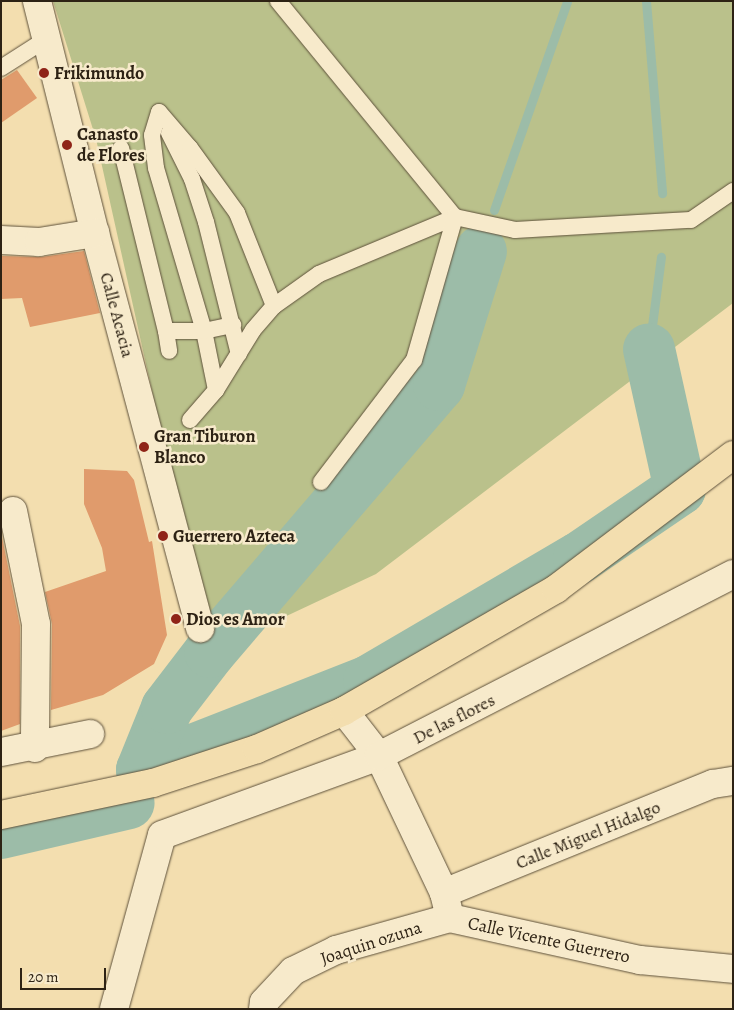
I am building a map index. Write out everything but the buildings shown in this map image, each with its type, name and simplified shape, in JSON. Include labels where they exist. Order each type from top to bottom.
[{"type":"highway","points":[[1,815],[153,784],[257,749],[344,711],[556,589],[733,455]]},
{"type":"street","name":"Calle Acacia","points":[[37,1],[48,38],[95,233],[200,628]]},
{"type":"street","points":[[1,240],[39,242],[95,233]]},
{"type":"street","points":[[12,511],[36,624],[35,748]]},
{"type":"street","name":"De las flores","points":[[114,1009],[162,835],[379,756],[733,574]]},
{"type":"street","points":[[344,711],[379,756],[447,905]]},
{"type":"street","points":[[1,752],[35,748],[90,734]]},
{"type":"street","name":"Calle Miguel Hidalgo","points":[[447,905],[713,784],[732,780]]},
{"type":"street","name":"Calle Vicente Guerrero","points":[[447,905],[640,960],[733,969]]},
{"type":"street","name":"Joaquin ozuna","points":[[263,1009],[264,1002],[293,971],[336,950],[447,905]]},
{"type":"lane","points":[[278,1],[456,217]]},
{"type":"lane","points":[[1,68],[48,38]]},
{"type":"lane","points":[[159,112],[190,148],[236,213],[274,306]]},
{"type":"lane","points":[[159,112],[192,179],[239,354]]},
{"type":"lane","points":[[159,112],[152,135],[156,168],[204,331],[216,390]]},
{"type":"lane","points":[[121,148],[166,331],[168,351]]},
{"type":"lane","points":[[190,420],[216,390],[239,354],[274,306],[319,274],[456,217],[515,230],[691,220],[733,191]]},
{"type":"lane","points":[[321,482],[414,360],[456,217]]},
{"type":"lane","points":[[166,331],[204,331],[232,325]]},
{"type":"green space","points":[[53,1],[733,1],[733,303],[376,574],[210,652],[96,139]]},
{"type":"waterway","points":[[494,210],[567,1]]},
{"type":"waterway","points":[[646,1],[662,193]]},
{"type":"waterway","points":[[142,770],[167,708],[210,652],[439,385],[481,251]]},
{"type":"waterway","points":[[649,349],[661,257]]},
{"type":"waterway","points":[[142,770],[369,681],[579,558],[680,489],[649,349]]},
{"type":"waterway","points":[[1,833],[129,803]]},
{"type":"place","name":"Frikimundo","points":[[44,73]]},
{"type":"place","name":"Canasto de Flores","points":[[67,145]]},
{"type":"place","name":"Gran Tiburon Blanco","points":[[144,447]]},
{"type":"place","name":"Guerrero Azteca","points":[[163,536]]},
{"type":"place","name":"Dios es Amor","points":[[176,619]]}]
